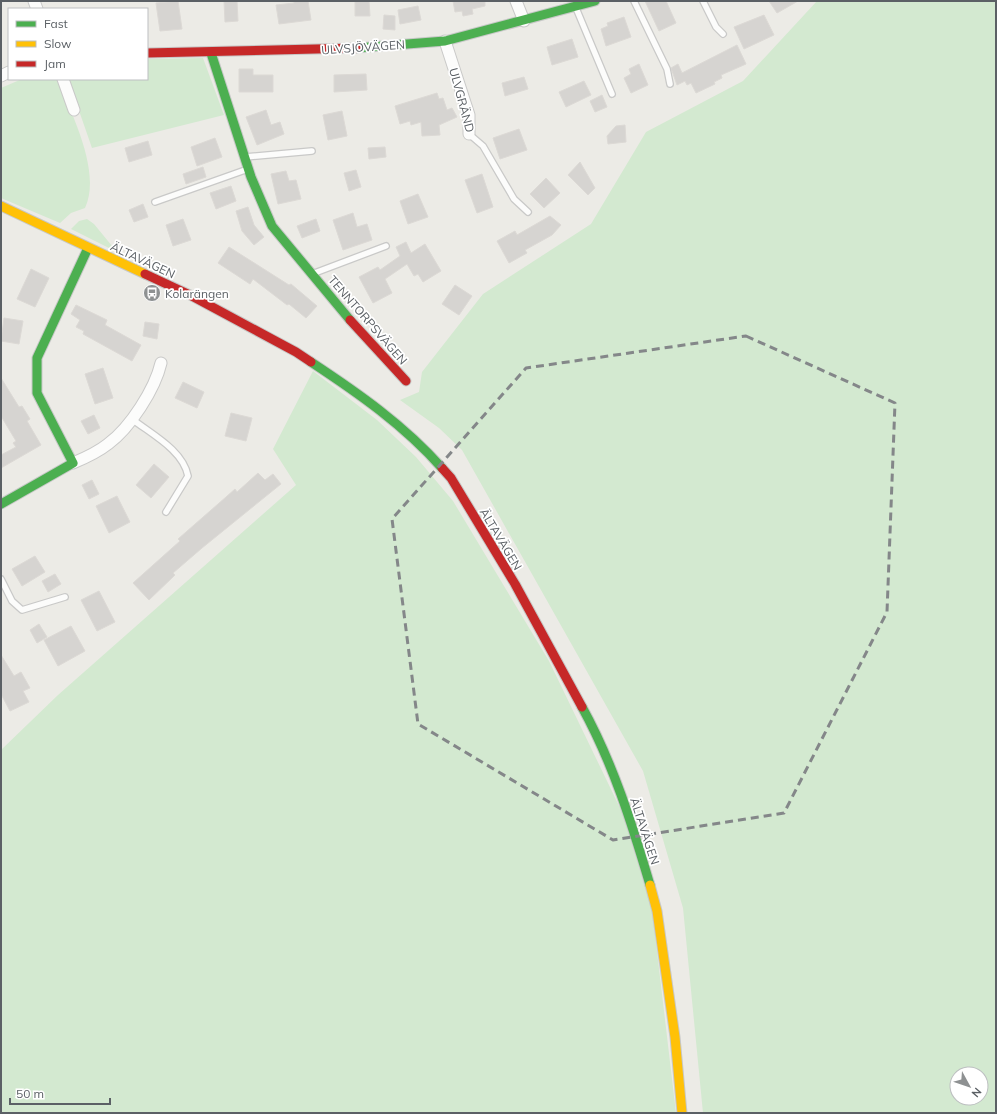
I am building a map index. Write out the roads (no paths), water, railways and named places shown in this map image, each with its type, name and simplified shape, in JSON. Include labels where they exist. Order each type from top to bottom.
[{"type":"main road","name":"ULVSJÖVÄGEN","points":[[148,53],[340,50],[445,41],[576,8],[595,1]]},
{"type":"main road","name":"TENNTORPSVÄGEN","points":[[212,53],[248,169],[272,226],[362,334],[406,381]]},
{"type":"main road","name":"ÄLTAVÄGEN","points":[[1,206],[190,295],[296,352],[368,400],[420,445],[451,478],[515,584],[588,718],[622,795],[637,840],[657,911],[675,1037],[682,1113]]},
{"type":"main road","points":[[1,504],[73,463],[37,393],[37,358],[88,248]]},
{"type":"street","points":[[516,1],[524,21]]},
{"type":"street","name":"ULVGRÄND","points":[[445,41],[469,115],[469,134]]},
{"type":"street","points":[[63,80],[74,110]]},
{"type":"street","points":[[73,463],[108,444],[132,419],[158,377],[162,363]]},
{"type":"lane","points":[[634,1],[667,69],[670,84]]},
{"type":"lane","points":[[703,1],[716,27],[723,34]]},
{"type":"lane","points":[[576,8],[612,94]]},
{"type":"lane","name":"ULVGRÄND","points":[[469,134],[483,146],[514,199],[528,212]]},
{"type":"lane","points":[[244,157],[312,151]]},
{"type":"lane","points":[[156,202],[248,169]]},
{"type":"lane","name":"TENNTORPSVÄGEN","points":[[312,274],[386,246]]},
{"type":"lane","points":[[132,419],[177,454],[186,466],[188,476],[166,512]]},
{"type":"lane","points":[[1,579],[12,601],[22,610],[65,597]]},
{"type":"place","name":"Kolarängen","points":[[152,293]]}]
